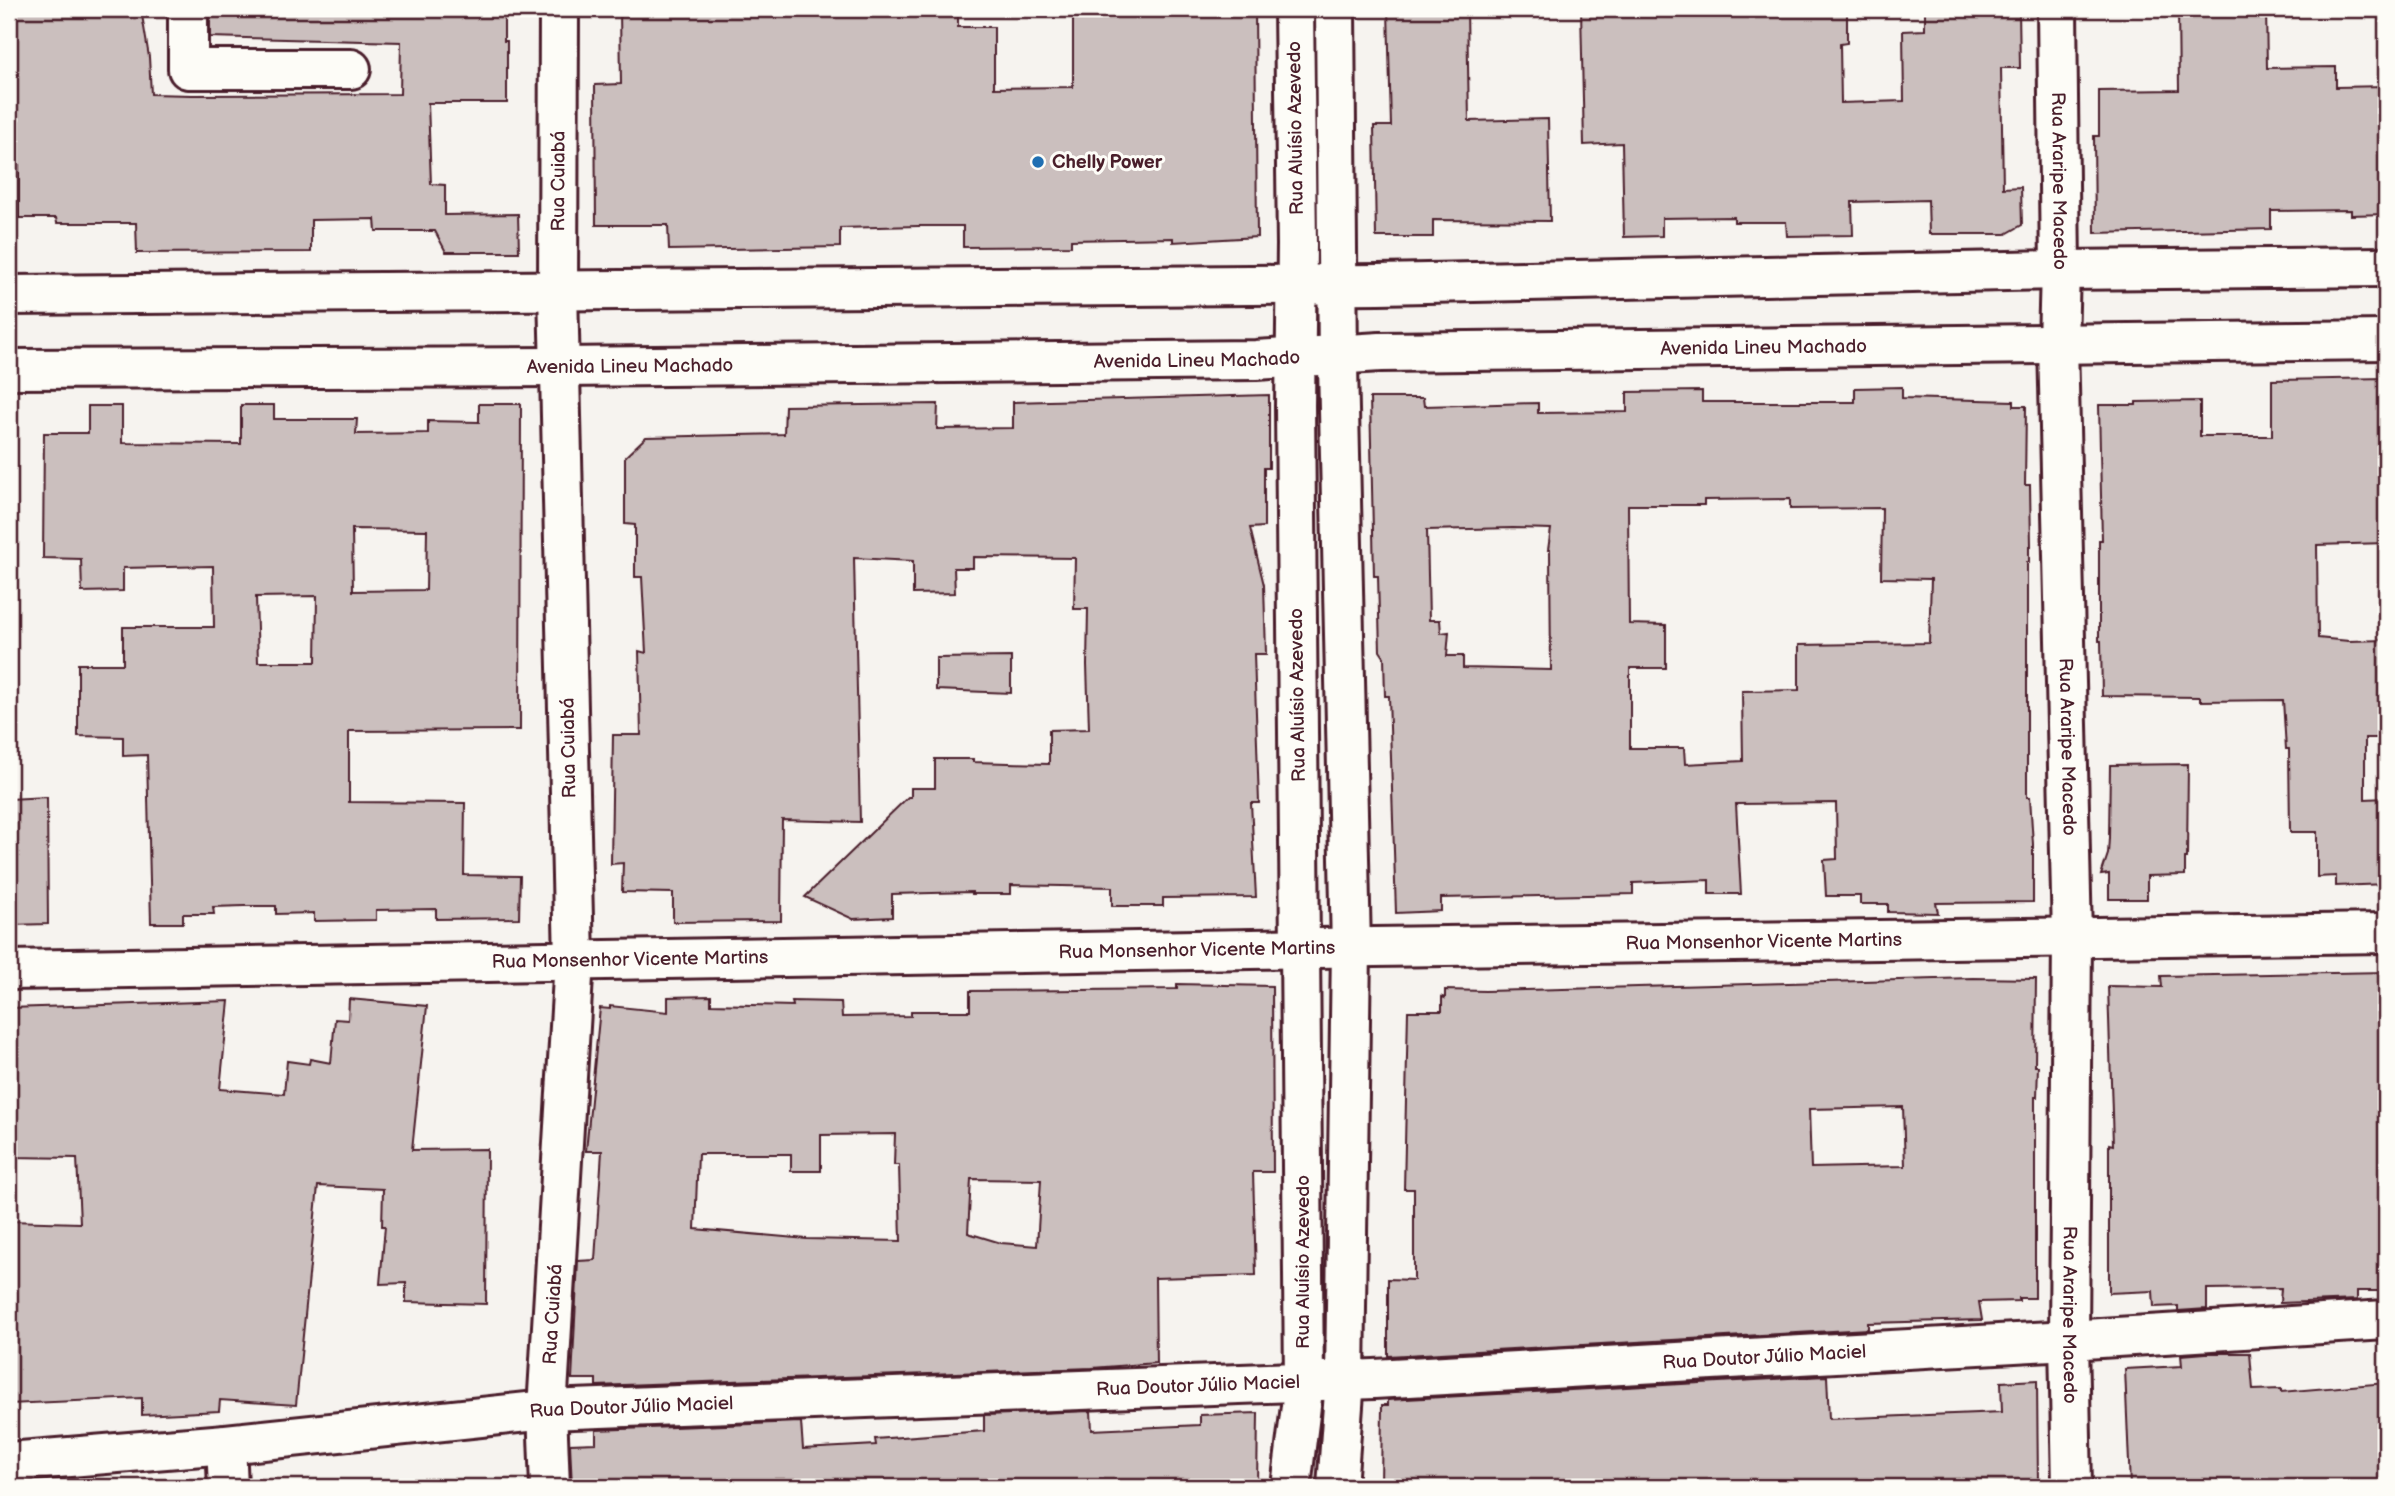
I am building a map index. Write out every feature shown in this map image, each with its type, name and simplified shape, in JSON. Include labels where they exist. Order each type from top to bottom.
[{"type":"street","points":[[188,9],[188,68],[351,69]]},
{"type":"street","name":"Rua Cuiabá","points":[[550,1487],[547,1410],[574,960],[558,290],[559,9]]},
{"type":"street","name":"Rua Aluísio Azevedo","points":[[1291,1487],[1304,1382],[1294,9]]},
{"type":"street","name":"Rua Aluísio Azevedo","points":[[1335,9],[1351,948],[1345,1379],[1337,1487]]},
{"type":"street","name":"Rua Araripe Macedo","points":[[2057,9],[2060,270],[2058,343],[2072,937],[2069,1340],[2072,1487]]},
{"type":"street","points":[[9,295],[1338,284],[2060,270],[2386,267]]},
{"type":"street","name":"Avenida Lineu Machado","points":[[9,369],[1256,360],[1380,352],[2386,340]]},
{"type":"street","name":"Rua Monsenhor Vicente Martins","points":[[9,970],[2386,933]]},
{"type":"street","name":"Rua Doutor Júlio Maciel","points":[[9,1462],[226,1444],[547,1410],[1304,1382],[2386,1320]]},
{"type":"street","points":[[226,1444],[228,1487]]},
{"type":"building","points":[[9,9],[141,9],[149,57],[151,94],[192,95],[400,94],[401,42],[210,37],[210,9],[504,9],[507,103],[428,103],[431,184],[445,185],[445,215],[518,214],[519,252],[446,252],[435,231],[376,231],[375,219],[311,220],[311,252],[137,253],[136,223],[57,223],[56,218],[19,218],[19,122],[9,122]]},
{"type":"building","points":[[620,9],[958,9],[958,27],[994,27],[994,88],[1073,87],[1073,9],[1255,9],[1257,237],[1173,242],[1173,238],[1071,240],[1071,246],[963,247],[963,226],[918,226],[840,228],[840,247],[669,250],[668,225],[596,225],[595,85],[621,84]]},
{"type":"building","points":[[1388,9],[1467,9],[1469,121],[1548,119],[1550,221],[1433,220],[1433,237],[1376,237],[1374,126],[1391,126]]},
{"type":"building","points":[[1581,9],[1847,9],[1847,43],[1840,44],[1841,103],[1904,101],[1903,31],[1925,30],[1925,9],[2019,9],[2020,68],[2001,68],[2003,188],[2021,187],[2022,225],[2006,234],[1929,234],[1928,200],[1852,202],[1853,235],[1787,236],[1786,222],[1734,222],[1734,217],[1662,218],[1662,236],[1624,237],[1622,143],[1584,145]]},
{"type":"building","points":[[2178,9],[2266,9],[2267,68],[2336,67],[2336,87],[2386,86],[2386,214],[2351,215],[2351,210],[2271,211],[2271,229],[2095,233],[2094,136],[2099,136],[2099,91],[2179,90]]},
{"type":"building","points":[[2386,378],[2386,543],[2317,545],[2318,638],[2386,640],[2386,738],[2365,738],[2365,799],[2386,798],[2386,884],[2336,886],[2336,876],[2317,877],[2317,832],[2290,832],[2289,749],[2286,749],[2283,700],[2200,701],[2200,697],[2102,696],[2099,641],[2099,540],[2102,540],[2099,405],[2200,401],[2200,436],[2272,436],[2272,380]]},
{"type":"building","points":[[1902,387],[1902,398],[2014,401],[2014,406],[2026,406],[2025,485],[2030,485],[2031,546],[2027,562],[2027,797],[2030,797],[2033,844],[2033,902],[1936,903],[1938,913],[1888,912],[1888,904],[1860,904],[1860,896],[1826,896],[1824,860],[1837,859],[1836,803],[1736,804],[1741,894],[1709,894],[1709,880],[1633,883],[1633,894],[1441,898],[1441,911],[1396,913],[1389,696],[1385,696],[1384,657],[1380,651],[1378,576],[1374,576],[1370,398],[1423,398],[1424,406],[1538,403],[1538,413],[1627,412],[1627,392],[1702,391],[1702,402],[1855,402],[1855,388]],"holes":[[[1790,499],[1790,509],[1882,508],[1881,578],[1931,579],[1929,643],[1799,645],[1799,690],[1742,691],[1743,761],[1685,764],[1684,748],[1630,748],[1630,668],[1666,668],[1666,625],[1629,624],[1628,505],[1704,505],[1704,500]],[[1551,529],[1548,550],[1551,670],[1463,668],[1463,656],[1447,656],[1449,632],[1441,633],[1440,620],[1429,620],[1427,530]]]},
{"type":"building","points":[[1269,395],[1269,468],[1264,468],[1264,527],[1250,528],[1264,585],[1266,654],[1254,654],[1259,803],[1251,803],[1256,897],[1163,898],[1163,906],[1112,906],[1112,887],[1011,885],[1011,894],[892,894],[892,917],[853,919],[805,897],[911,797],[911,788],[935,788],[935,759],[1049,764],[1049,730],[1089,729],[1088,609],[1074,609],[1075,558],[973,557],[973,568],[954,568],[955,593],[913,594],[913,561],[854,558],[860,822],[782,820],[781,921],[673,922],[673,893],[622,892],[623,863],[611,864],[613,735],[641,735],[639,651],[646,653],[642,577],[635,577],[635,525],[625,524],[625,457],[646,437],[784,434],[785,406],[938,404],[937,429],[1013,428],[1013,402]]},
{"type":"building","points":[[479,404],[521,404],[520,730],[349,731],[349,802],[465,803],[464,875],[520,876],[519,918],[436,919],[436,909],[376,910],[376,920],[314,921],[314,913],[276,914],[276,906],[244,906],[213,907],[214,914],[183,914],[183,923],[151,923],[147,755],[123,756],[123,737],[78,736],[78,664],[123,664],[123,627],[214,627],[213,566],[123,568],[123,591],[82,592],[81,559],[43,558],[44,433],[88,433],[88,406],[122,406],[122,443],[241,444],[241,405],[274,405],[274,419],[357,419],[356,434],[428,433],[428,421],[479,422]],"holes":[[[352,529],[427,530],[426,590],[353,591]],[[317,596],[316,662],[258,662],[256,597]]]},
{"type":"building","points":[[1011,657],[1011,693],[936,690],[936,658]]},
{"type":"building","points":[[2188,764],[2185,875],[2147,876],[2147,899],[2109,899],[2109,874],[2101,875],[2108,854],[2110,765]]},
{"type":"building","points":[[47,797],[48,924],[9,925],[9,799]]},
{"type":"building","points":[[2386,972],[2386,1291],[2357,1291],[2357,1300],[2280,1303],[2281,1288],[2207,1289],[2207,1309],[2178,1311],[2178,1306],[2154,1307],[2153,1291],[2109,1293],[2109,1144],[2113,1145],[2108,986],[2162,987],[2161,976]]},
{"type":"building","points":[[1973,978],[2036,979],[2035,1066],[2038,1066],[2035,1097],[2035,1298],[1979,1302],[1982,1320],[1868,1323],[1868,1329],[1388,1356],[1388,1279],[1414,1280],[1414,1189],[1404,1189],[1408,1011],[1442,1011],[1445,990]],"holes":[[[1903,1107],[1905,1166],[1811,1168],[1809,1109]]]},
{"type":"building","points":[[1177,984],[1272,986],[1273,1172],[1253,1172],[1256,1275],[1155,1278],[1156,1363],[1092,1368],[596,1386],[596,1379],[572,1379],[578,1261],[595,1260],[602,1151],[586,1151],[600,1008],[610,1009],[610,1006],[668,1012],[668,997],[711,996],[711,1004],[793,1006],[792,1001],[841,1002],[842,1017],[911,1016],[911,1011],[970,1011],[970,991],[1177,989]],"holes":[[[895,1134],[894,1165],[899,1165],[901,1241],[807,1239],[695,1229],[698,1154],[791,1154],[791,1171],[821,1171],[821,1135]],[[971,1179],[1041,1180],[1037,1246],[1001,1243],[968,1233]]]},
{"type":"building","points":[[349,999],[427,1006],[412,1150],[487,1149],[486,1304],[406,1302],[406,1283],[380,1284],[385,1226],[382,1226],[383,1189],[318,1186],[296,1405],[220,1400],[219,1411],[142,1415],[142,1398],[9,1404],[9,1221],[80,1223],[77,1158],[11,1157],[9,1008],[229,1001],[220,1089],[284,1094],[287,1061],[309,1064],[310,1059],[331,1063],[335,1019],[348,1020]]},
{"type":"building","points":[[2250,1353],[2253,1390],[2281,1389],[2281,1392],[2386,1383],[2386,1487],[2130,1487],[2125,1369],[2182,1366],[2181,1355]]},
{"type":"building","points":[[1827,1376],[1829,1419],[2002,1412],[2001,1382],[2037,1380],[2038,1487],[1381,1487],[1382,1405],[1388,1405],[1388,1400]]},
{"type":"building","points":[[1091,1411],[1092,1430],[1200,1425],[1200,1415],[1258,1413],[1257,1487],[572,1487],[570,1444],[596,1443],[596,1430],[801,1422],[803,1449],[876,1445],[875,1439],[984,1431],[984,1415]]},
{"type":"place","name":"Chelly Power","points":[[1038,162]]}]
